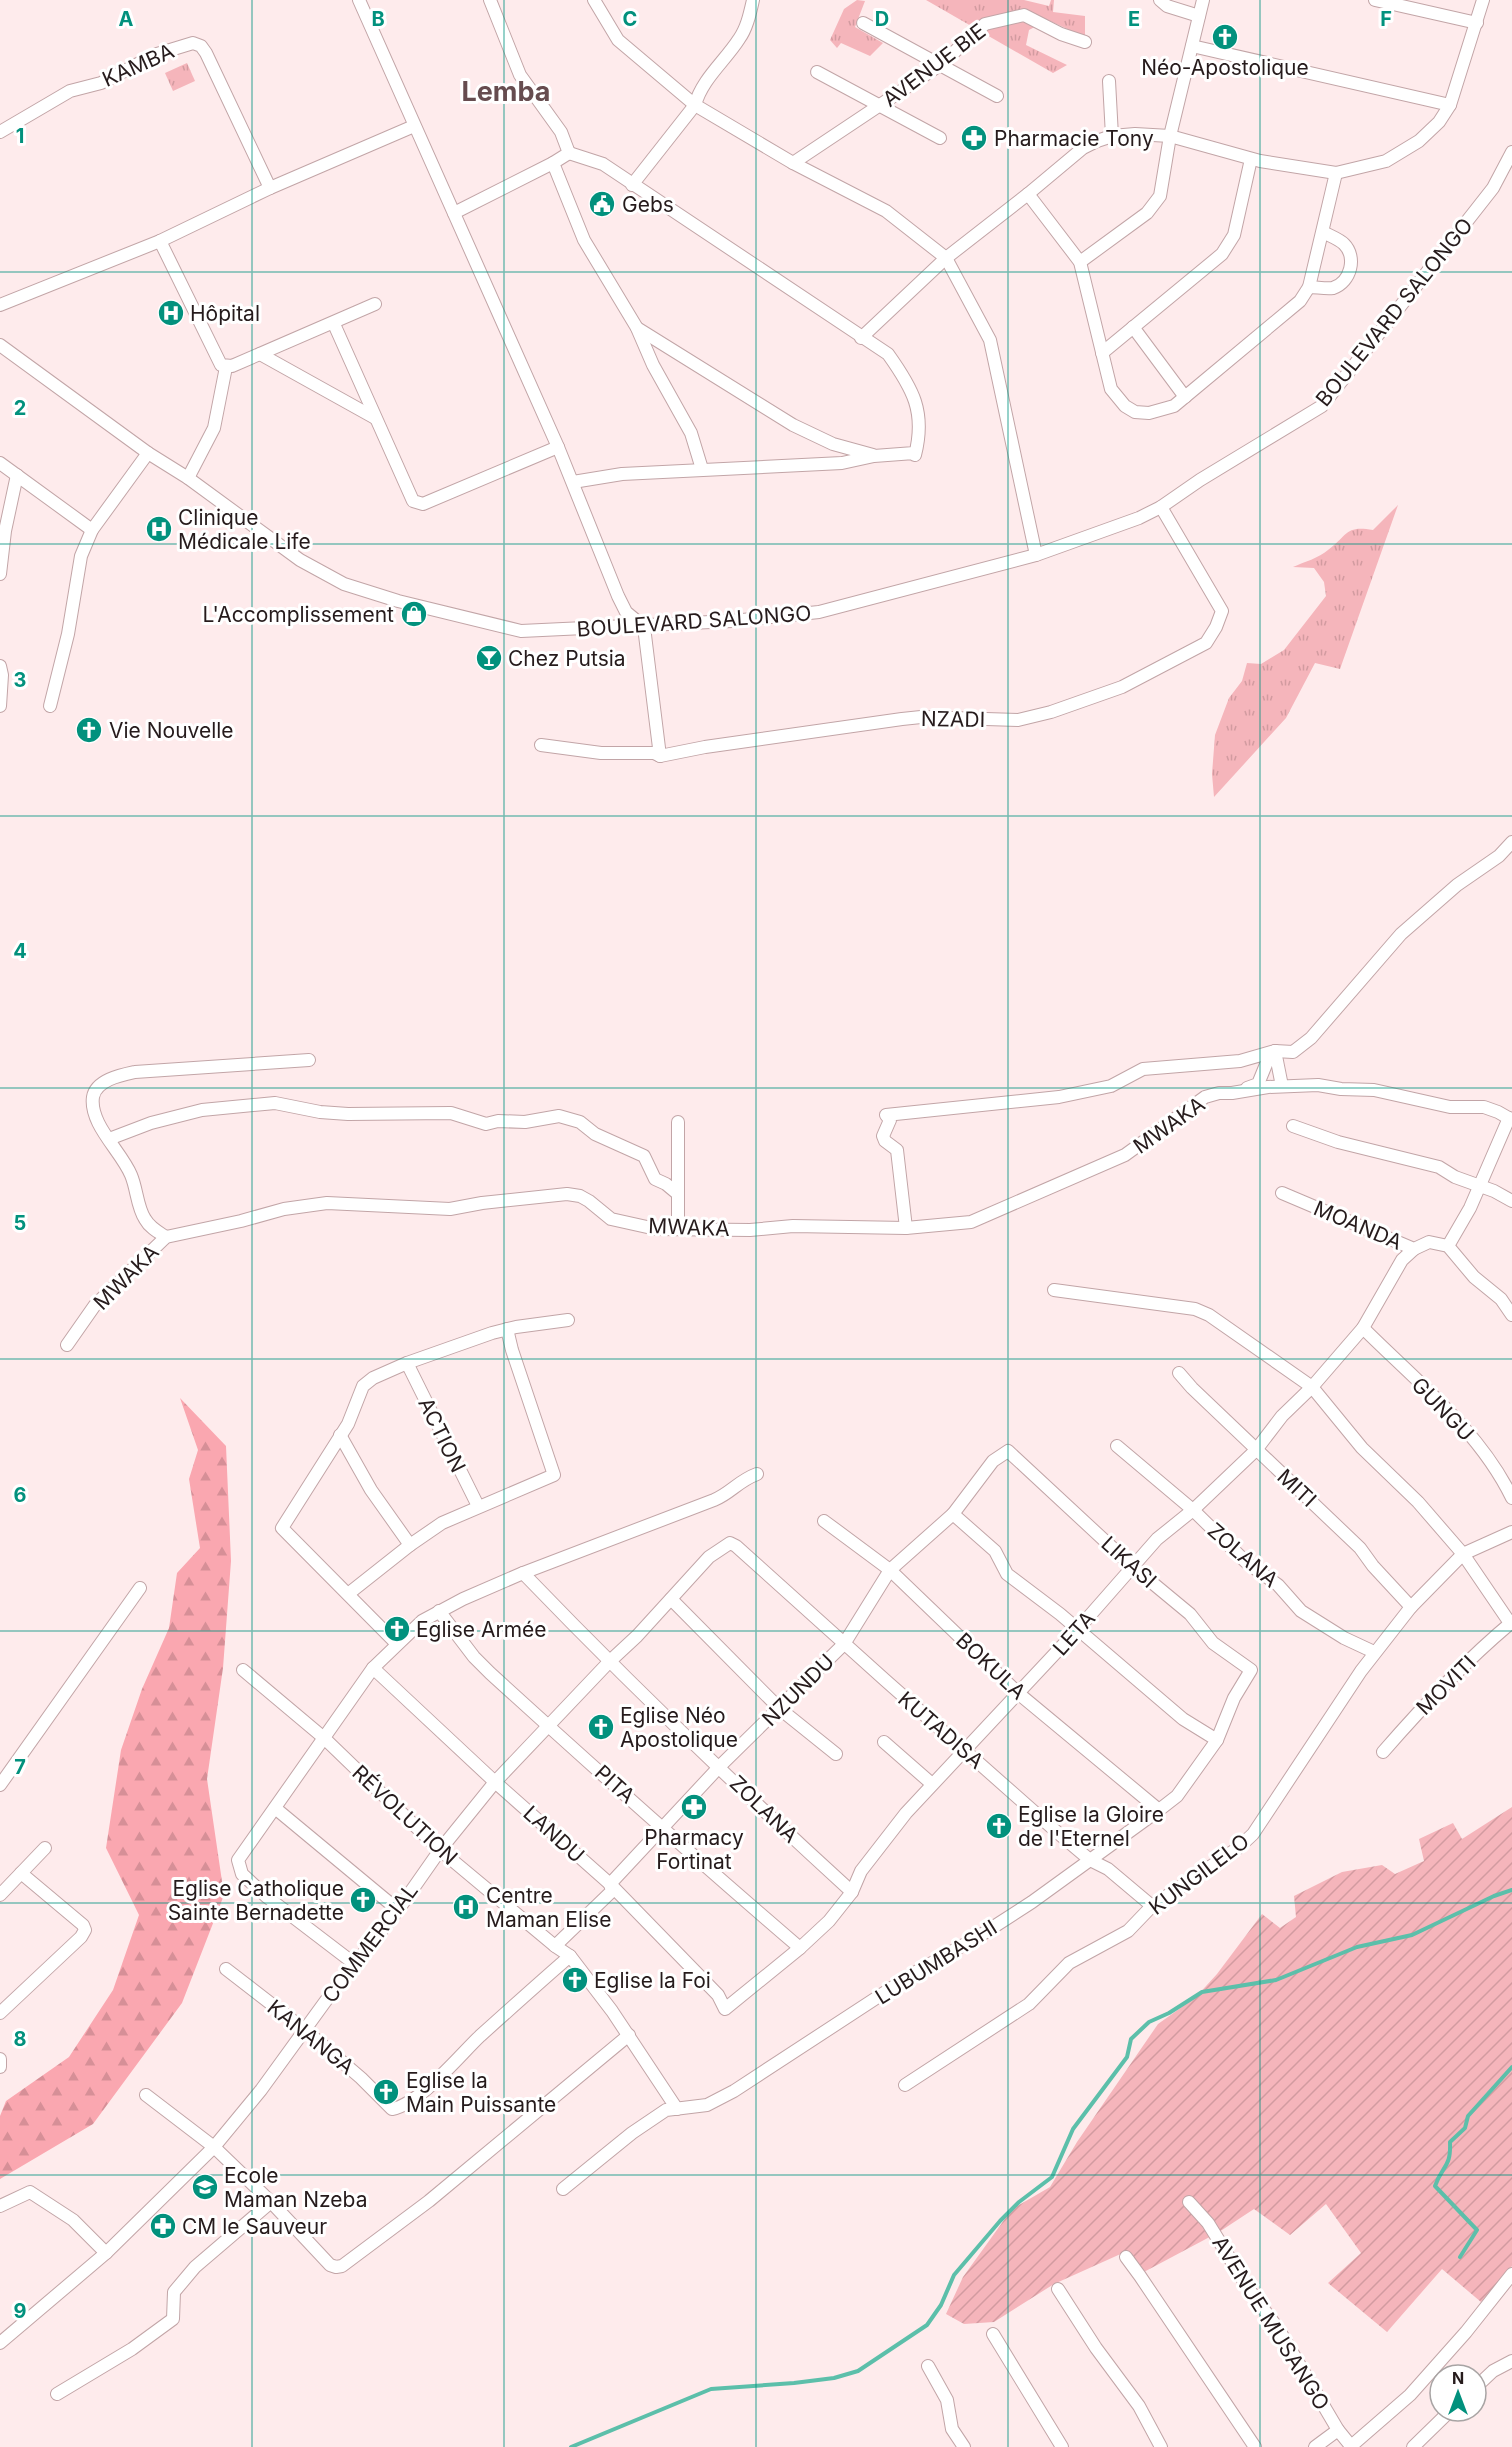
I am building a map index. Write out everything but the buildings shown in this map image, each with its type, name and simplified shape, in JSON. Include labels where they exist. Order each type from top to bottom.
[{"type":"street","points":[[359,0],[558,447],[626,612],[644,627],[660,756]]},
{"type":"street","points":[[490,0],[520,75],[561,132],[569,153]]},
{"type":"street","points":[[594,0],[618,40],[695,105],[794,163],[886,211],[946,258],[990,340],[1036,555]]},
{"type":"street","points":[[632,185],[695,105],[699,92],[739,39],[745,28],[753,0]]},
{"type":"street","points":[[1160,0],[1167,6],[1199,16]]},
{"type":"street","points":[[1080,262],[1147,213],[1160,196],[1170,136],[1203,0]]},
{"type":"street","points":[[1375,0],[1477,23]]},
{"type":"street","points":[[861,338],[946,258],[1028,195],[1083,148],[1112,135],[1170,136],[1251,159],[1336,172],[1386,161],[1419,141],[1439,122],[1450,105],[1483,0]]},
{"type":"street","name":"AVENUE BIE","points":[[794,163],[940,65],[984,24],[1024,15],[1061,34],[1085,42]]},
{"type":"street","points":[[862,23],[997,96]]},
{"type":"street","name":"KAMBA","points":[[0,132],[70,91],[101,83],[157,54],[193,43],[201,46],[206,53],[270,188]]},
{"type":"street","points":[[1192,46],[1450,105]]},
{"type":"street","points":[[817,72],[878,107],[940,138]]},
{"type":"street","points":[[1109,81],[1112,135]]},
{"type":"street","points":[[0,305],[160,241],[270,188],[414,126]]},
{"type":"street","name":"BOULEVARD SALONGO","points":[[0,345],[300,560],[345,584],[444,614],[521,631],[644,627],[819,612],[1036,555],[1109,530],[1161,507],[1322,406],[1493,188],[1512,152]]},
{"type":"street","points":[[454,213],[569,153],[603,164],[888,354],[911,389],[920,417],[915,455],[914,453],[874,456],[842,463],[622,474],[573,482]]},
{"type":"street","points":[[1102,353],[1222,254],[1230,244],[1251,159]]},
{"type":"street","points":[[553,163],[584,240],[637,328],[653,365],[691,433],[702,469]]},
{"type":"street","points":[[1028,195],[1080,262],[1111,389],[1125,406],[1136,412],[1149,413],[1162,411],[1185,397],[1300,300],[1309,287],[1336,172]]},
{"type":"street","points":[[1309,287],[1333,288],[1349,273],[1352,261],[1348,250],[1343,243],[1323,232]]},
{"type":"street","points":[[160,241],[221,364],[226,367]]},
{"type":"street","points":[[226,367],[334,324],[375,304]]},
{"type":"street","points":[[334,324],[416,504],[423,504],[558,447]]},
{"type":"street","points":[[1133,327],[1185,397]]},
{"type":"street","points":[[637,328],[793,425],[833,444],[874,456]]},
{"type":"street","points":[[260,354],[375,418]]},
{"type":"street","points":[[188,478],[214,428],[226,367]]},
{"type":"street","points":[[50,705],[68,634],[81,556],[92,530],[148,453]]},
{"type":"street","points":[[0,463],[92,530]]},
{"type":"street","points":[[0,574],[5,531],[17,475]]},
{"type":"street","name":"NZADI","points":[[660,756],[705,747],[921,717],[1018,720],[1051,712],[1122,687],[1206,643],[1222,611],[1161,507]]},
{"type":"street","points":[[0,666],[2,675],[0,706]]},
{"type":"street","points":[[541,745],[601,753],[654,753],[660,756]]},
{"type":"street","points":[[906,1228],[897,1150],[885,1141],[883,1136],[890,1125],[890,1120],[886,1115],[1059,1097],[1111,1086],[1143,1070],[1240,1061],[1275,1051],[1293,1052],[1311,1038],[1401,934],[1457,885],[1499,856],[1512,842]]},
{"type":"street","points":[[1275,1051],[1282,1086]]},
{"type":"street","points":[[1232,1093],[1258,1084],[1267,1062],[1275,1051]]},
{"type":"street","points":[[166,1237],[155,1231],[144,1218],[131,1175],[94,1113],[93,1095],[102,1084],[118,1076],[135,1072],[309,1060]]},
{"type":"street","points":[[1232,1093],[1282,1086],[1318,1085],[1341,1089],[1374,1090],[1450,1107],[1484,1107],[1511,1119],[1478,1186],[1467,1215],[1448,1246],[1474,1277],[1501,1299],[1512,1315]]},
{"type":"street","name":"MWAKA","points":[[67,1345],[95,1305],[166,1237],[284,1209],[327,1203],[450,1209],[482,1203],[567,1194],[580,1196],[589,1201],[611,1219],[656,1229],[750,1230],[794,1226],[906,1228],[971,1222],[1125,1155],[1205,1097],[1219,1093],[1232,1093]]},
{"type":"street","points":[[108,1139],[151,1123],[202,1110],[275,1103],[320,1112],[348,1114],[451,1113],[486,1124],[498,1121],[525,1122],[559,1116],[580,1122],[595,1134],[644,1156],[655,1179],[666,1184],[678,1194]]},
{"type":"street","points":[[678,1122],[678,1228]]},
{"type":"street","points":[[1293,1126],[1338,1142],[1439,1167],[1512,1201]]},
{"type":"street","name":"MOANDA","points":[[1282,1193],[1414,1249],[1429,1242],[1448,1246]]},
{"type":"street","name":"LETA","points":[[725,2009],[800,1948],[829,1921],[852,1892],[861,1871],[878,1848],[932,1784],[1078,1629],[1157,1539],[1193,1510],[1256,1450],[1282,1416],[1312,1387],[1363,1328],[1402,1260],[1414,1249]]},
{"type":"street","points":[[1054,1290],[1195,1309],[1209,1315],[1312,1387],[1362,1448],[1418,1502],[1462,1554],[1511,1623]]},
{"type":"street","points":[[397,1644],[282,1528],[348,1424],[363,1386],[373,1378],[406,1363],[507,1329],[568,1320]]},
{"type":"street","name":"GUNGU","points":[[1363,1328],[1467,1432],[1488,1458],[1512,1498]]},
{"type":"street","points":[[348,1594],[442,1523],[554,1475],[507,1329]]},
{"type":"street","name":"ACTION","points":[[406,1363],[478,1506]]},
{"type":"street","name":"MITI","points":[[1179,1373],[1192,1389],[1360,1548],[1373,1566],[1412,1607]]},
{"type":"street","points":[[340,1435],[371,1490],[410,1545]]},
{"type":"street","name":"ZOLANA","points":[[1117,1446],[1193,1510],[1246,1562],[1278,1585],[1301,1611],[1344,1638],[1374,1652]]},
{"type":"street","name":"NZUNDU","points":[[555,1946],[612,1891],[610,1884],[720,1766],[844,1644],[890,1570],[953,1514],[993,1461],[1008,1451]]},
{"type":"street","name":"LIKASI","points":[[1008,1451],[1132,1566],[1190,1614],[1213,1643],[1249,1666],[1251,1670]]},
{"type":"street","points":[[356,1965],[267,1897],[242,1874],[238,1866],[241,1856],[373,1668],[422,1621],[439,1611],[523,1573],[724,1496],[743,1479],[757,1474]]},
{"type":"street","points":[[953,1514],[995,1551],[1007,1574],[1078,1629],[1184,1719],[1217,1740]]},
{"type":"street","name":"BOKULA","points":[[824,1521],[890,1570],[1018,1693],[1159,1810]]},
{"type":"street","name":"KUNGILELO","points":[[905,2085],[1029,2004],[1069,1963],[1128,1931],[1152,1906],[1238,1848],[1253,1834],[1374,1652],[1412,1607],[1462,1554],[1512,1532]]},
{"type":"street","name":"COMMERCIAL","points":[[0,2343],[106,2253],[214,2146],[261,2090],[398,1910],[440,1850],[495,1782],[710,1557],[725,1545],[730,1543],[736,1546]]},
{"type":"street","name":"KUTADISA","points":[[736,1546],[1090,1860],[1108,1869],[1152,1906]]},
{"type":"street","name":"ZOLANA","points":[[523,1573],[676,1727],[852,1892]]},
{"type":"street","points":[[0,1785],[140,1588]]},
{"type":"street","points":[[671,1599],[780,1709],[836,1754]]},
{"type":"street","name":"PITA","points":[[439,1611],[474,1657],[548,1726],[614,1782],[661,1828],[800,1948]]},
{"type":"street","name":"MOVITI","points":[[1383,1752],[1460,1668],[1511,1623]]},
{"type":"street","name":"LANDU","points":[[373,1668],[495,1782],[610,1884],[718,1995],[725,2009]]},
{"type":"street","name":"RÉVOLUTION","points":[[243,1670],[324,1738],[440,1850],[570,1956],[629,2035],[677,2109]]},
{"type":"street","name":"LUBUMBASHI","points":[[563,2189],[632,2133],[666,2110],[707,2104],[734,2091],[916,1971],[981,1935],[1032,1902],[1159,1810],[1177,1796],[1217,1740],[1234,1698],[1251,1670]]},
{"type":"street","points":[[884,1742],[932,1784]]},
{"type":"street","points":[[275,1808],[398,1910]]},
{"type":"street","points":[[0,1895],[45,1848]]},
{"type":"street","points":[[0,2013],[85,1930],[83,1925],[21,1874]]},
{"type":"street","name":"KANANGA","points":[[226,1969],[305,2030],[361,2078],[392,2109],[400,2108],[419,2096],[479,2037],[570,1956]]},
{"type":"street","points":[[146,2095],[214,2146],[272,2202],[330,2265],[336,2267],[342,2266],[429,2200],[629,2035]]},
{"type":"street","points":[[0,2206],[30,2192],[74,2220],[106,2253]]},
{"type":"street","points":[[57,2394],[132,2349],[173,2319],[174,2292],[195,2267],[272,2202]]},
{"type":"street","name":"AVENUE MUSANGO","points":[[1189,2202],[1208,2223],[1248,2288],[1279,2330],[1338,2430],[1351,2446]]},
{"type":"street","points":[[1126,2258],[1255,2447]]},
{"type":"street","points":[[1351,2446],[1410,2395],[1466,2332],[1512,2274]]},
{"type":"street","points":[[1058,2289],[1096,2348],[1139,2406],[1161,2447]]},
{"type":"street","points":[[993,2334],[1062,2447]]},
{"type":"street","points":[[1488,2376],[1512,2361]]},
{"type":"street","points":[[928,2366],[947,2400],[952,2429],[964,2447]]},
{"type":"street","points":[[1413,2447],[1438,2423]]},
{"type":"street","points":[[1315,2447],[1338,2430]]},
{"type":"green space","points":[[857,0],[865,1],[855,27],[883,43],[870,56],[841,43],[837,48],[830,40],[844,9]]},
{"type":"green space","points":[[926,0],[1024,0],[1049,6],[1051,0],[1054,0],[1053,12],[1085,16],[1085,37],[1048,20],[1029,30],[1026,45],[1067,65],[1053,73]]},
{"type":"green space","points":[[187,63],[195,81],[173,91],[165,73]]},
{"type":"green space","points":[[1398,505],[1340,669],[1315,663],[1286,718],[1214,797],[1212,774],[1215,735],[1229,698],[1242,681],[1247,663],[1261,664],[1284,650],[1326,596],[1324,582],[1314,568],[1293,567],[1324,553],[1352,530],[1373,530]]},
{"type":"green space","points":[[180,1398],[226,1446],[231,1561],[223,1668],[207,1779],[224,1895],[182,2003],[93,2124],[0,2179],[0,2116],[6,2101],[69,2057],[113,1990],[139,1915],[106,1848],[121,1750],[142,1689],[169,1628],[177,1573],[200,1548],[189,1479],[198,1450]]},
{"type":"green space","points":[[1512,1807],[1512,2266],[1481,2302],[1442,2269],[1387,2332],[1328,2283],[1361,2253],[1326,2204],[1290,2235],[1254,2209],[1219,2232],[1142,2273],[1125,2252],[1054,2284],[994,2322],[964,2324],[946,2314],[963,2277],[1012,2209],[1050,2187],[1077,2142],[1158,2024],[1196,1997],[1217,1974],[1262,1914],[1280,1928],[1296,1917],[1294,1896],[1342,1872],[1382,1865],[1395,1874],[1424,1861],[1419,1839],[1453,1823],[1462,1839]]},
{"type":"waterway","points":[[571,2447],[711,2389],[794,2383],[834,2378],[858,2371],[927,2325],[941,2305],[954,2275],[1000,2221],[1019,2202],[1052,2177],[1073,2129],[1127,2057],[1131,2039],[1149,2022],[1169,2013],[1202,1992],[1276,1980],[1357,1947],[1412,1935],[1494,1896],[1512,1890]]},
{"type":"waterway","points":[[1460,2257],[1477,2230],[1435,2186],[1448,2162],[1450,2142],[1465,2128],[1468,2116],[1512,2067]]},
{"type":"place","name":"Néo-Apostolique","points":[[1225,37]]},
{"type":"place","name":"Pharmacie Tony","points":[[974,138]]},
{"type":"place","name":"Gebs","points":[[602,204]]},
{"type":"place","name":"Hôpital","points":[[171,313]]},
{"type":"place","name":"Clinique Médicale Life","points":[[159,529]]},
{"type":"place","name":"L'Accomplissement","points":[[414,614]]},
{"type":"place","name":"Chez Putsia","points":[[489,658]]},
{"type":"place","name":"Vie Nouvelle","points":[[89,730]]},
{"type":"place","name":"Eglise Armée","points":[[397,1629]]},
{"type":"place","name":"Eglise Néo Apostolique","points":[[601,1727]]},
{"type":"place","name":"Pharmacy Fortinat","points":[[694,1807]]},
{"type":"place","name":"Eglise la Gloire de l'Eternel","points":[[999,1826]]},
{"type":"place","name":"Eglise Catholique Sainte Bernadette","points":[[363,1900]]},
{"type":"place","name":"Centre Maman Elise","points":[[466,1907]]},
{"type":"place","name":"Eglise la Foi","points":[[575,1980]]},
{"type":"place","name":"Eglise la Main Puissante","points":[[386,2092]]},
{"type":"place","name":"Ecole Maman Nzeba","points":[[205,2187]]},
{"type":"place","name":"CM le Sauveur","points":[[163,2226]]},
{"type":"district","name":"Lemba","points":[[506,91]]}]
